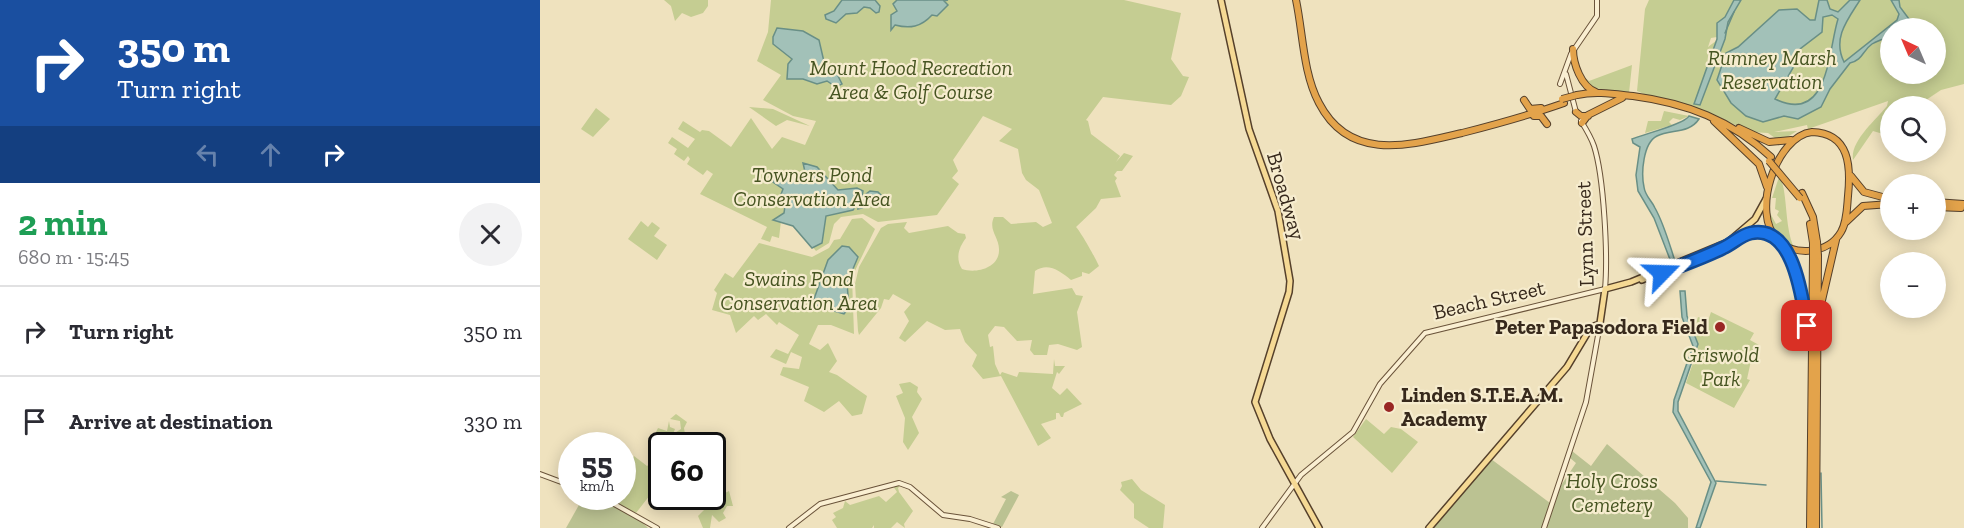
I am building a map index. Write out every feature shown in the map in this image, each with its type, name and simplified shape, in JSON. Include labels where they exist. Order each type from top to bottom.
[{"type":"highway","points":[[1298,0],[1318,94],[1330,114],[1354,134],[1377,142],[1401,143],[1523,116],[1563,101],[1599,93]]},
{"type":"highway","points":[[1573,49],[1574,60],[1585,85],[1599,93],[1624,98]]},
{"type":"highway","points":[[1578,97],[1639,99],[1690,109],[1715,120],[1745,136],[1770,159],[1801,196],[1813,217],[1815,327],[1810,528]]},
{"type":"highway","points":[[1610,97],[1613,101],[1610,106]]},
{"type":"highway","points":[[1577,114],[1588,116],[1624,98]]},
{"type":"highway","points":[[1523,116],[1524,100],[1530,109],[1544,108]]},
{"type":"highway","points":[[1523,116],[1539,115],[1546,124],[1544,108]]},
{"type":"highway","points":[[1582,123],[1588,116]]},
{"type":"highway","points":[[1715,120],[1769,142],[1781,143],[1809,132],[1830,135],[1844,147],[1852,180],[1859,189],[1880,197]]},
{"type":"highway","points":[[1715,120],[1761,166],[1768,191]]},
{"type":"highway","points":[[1794,139],[1783,154],[1768,191],[1766,222],[1793,263],[1814,362],[1815,528]]},
{"type":"highway","points":[[1842,231],[1848,199],[1849,166]]},
{"type":"highway","points":[[1781,243],[1797,250],[1812,251],[1827,245],[1836,238],[1851,215],[1861,207],[1880,203]]},
{"type":"highway","points":[[1946,205],[1964,206]]},
{"type":"highway","points":[[1815,327],[1836,238]]},
{"type":"main road","name":"Broadway","points":[[1221,0],[1249,129],[1278,211],[1290,281],[1289,292],[1255,402],[1270,439],[1319,528]]},
{"type":"main road","points":[[1560,84],[1573,49],[1596,18],[1599,8],[1597,0]]},
{"type":"main road","name":"Lynn Street","points":[[1544,528],[1586,402],[1600,327],[1607,269],[1599,166],[1593,143],[1577,114],[1565,70]]},
{"type":"main road","points":[[1641,280],[1731,240],[1757,217],[1766,199]]},
{"type":"main road","points":[[1641,280],[1730,245],[1746,234],[1755,232],[1768,234],[1781,243]]},
{"type":"main road","points":[[1727,255],[1730,245]]},
{"type":"main road","points":[[1662,273],[1658,280],[1664,284]]},
{"type":"main road","name":"Beach Street","points":[[1294,484],[1312,464],[1352,434],[1376,392],[1425,333],[1641,280]]},
{"type":"main road","points":[[1429,528],[1568,365],[1591,327],[1600,327]]},
{"type":"main road","points":[[540,474],[558,481]]},
{"type":"main road","points":[[789,528],[820,504],[899,483],[908,486],[943,515],[970,519],[998,528]]},
{"type":"main road","points":[[1262,528],[1294,484]]},
{"type":"main road","points":[[625,510],[657,528]]},
{"type":"green space","points":[[664,0],[708,0],[708,6],[703,13],[691,17],[682,13],[675,21],[671,6]]},
{"type":"green space","points":[[771,0],[1124,0],[1181,13],[1171,59],[1183,76],[1189,77],[1181,96],[1171,105],[1103,97],[1086,120],[1091,134],[1120,156],[1116,162],[1124,153],[1133,156],[1122,171],[1117,171],[1114,175],[1117,178],[1115,181],[1121,197],[1101,199],[1096,208],[1076,227],[1099,266],[1089,274],[1082,272],[1082,276],[1071,280],[1058,271],[1045,267],[1035,271],[1033,294],[1072,288],[1076,295],[1083,296],[1077,312],[1082,347],[1077,350],[1058,344],[1049,345],[1047,355],[1034,355],[1030,350],[1032,340],[1017,341],[1004,327],[995,326],[988,335],[1000,375],[1002,372],[1017,377],[1019,372],[1053,374],[1054,359],[1055,366],[1065,366],[1059,374],[1057,372],[1052,388],[1060,395],[1067,388],[1082,404],[1064,413],[1063,417],[1056,413],[1056,419],[1041,424],[1051,438],[1038,446],[1001,376],[983,379],[972,366],[977,355],[965,342],[960,329],[945,330],[927,321],[905,342],[899,338],[909,321],[904,312],[911,304],[893,294],[889,300],[884,299],[881,308],[859,335],[858,331],[855,284],[859,267],[881,228],[888,224],[907,222],[904,228],[909,233],[948,226],[958,233],[965,234],[966,238],[961,245],[958,257],[962,269],[974,271],[991,265],[998,256],[999,245],[992,226],[994,217],[1003,217],[1011,224],[1036,222],[1043,227],[1052,223],[1039,190],[1026,180],[1022,173],[1018,149],[999,141],[1012,129],[983,116],[953,160],[958,171],[952,178],[959,184],[937,215],[878,222],[863,214],[841,217],[834,224],[829,243],[816,251],[795,226],[781,221],[779,238],[772,236],[770,242],[761,239],[767,227],[700,194],[713,174],[707,170],[703,175],[687,164],[690,159],[688,156],[684,161],[674,154],[677,149],[668,143],[672,137],[688,148],[695,139],[678,129],[683,121],[700,132],[709,131],[731,147],[751,118],[772,149],[782,137],[805,145],[816,121],[793,116],[763,100],[781,75],[757,61],[768,32]]},
{"type":"green space","name":"Rumney Marsh Reservation","points":[[1649,0],[1734,0],[1725,17],[1718,23],[1717,37],[1711,38],[1708,47],[1725,34],[1728,22],[1741,0],[1964,0],[1964,84],[1941,90],[1932,96],[1880,96],[1880,104],[1808,129],[1807,125],[1774,132],[1797,131],[1784,139],[1775,138],[1768,133],[1751,132],[1702,110],[1651,97],[1637,91],[1645,9]]},
{"type":"green space","points":[[1632,65],[1629,93],[1593,88],[1584,77],[1589,81]]},
{"type":"green space","points":[[749,107],[773,109],[810,126],[787,120],[776,126]]},
{"type":"green space","points":[[596,108],[610,119],[593,137],[581,129]]},
{"type":"green space","points":[[1664,111],[1689,116],[1680,120],[1673,118],[1669,122],[1672,125],[1645,133],[1648,121],[1661,121]]},
{"type":"green space","name":"Rumney Marsh Reservation","points":[[1880,114],[1880,133],[1873,131],[1853,160],[1853,153],[1860,138]]},
{"type":"green space","points":[[1779,177],[1784,189],[1789,229],[1794,247],[1780,237],[1771,219],[1770,213],[1776,224],[1782,221],[1777,215],[1779,211],[1775,209],[1776,198],[1772,198]]},
{"type":"green space","name":"Swains Pond Conservation Area","points":[[862,218],[875,229],[852,277],[854,334],[831,325],[818,325],[809,344],[820,350],[828,343],[837,361],[829,372],[867,396],[862,414],[852,416],[839,401],[824,412],[804,401],[809,387],[780,375],[783,367],[799,369],[802,357],[791,352],[786,364],[770,357],[776,349],[788,354],[799,335],[779,322],[777,325],[766,314],[758,320],[754,316],[736,333],[730,315],[712,310],[717,293],[714,290],[725,273],[733,278],[759,243],[812,257],[829,248],[834,240],[840,239],[852,219]]},
{"type":"green space","points":[[641,221],[648,227],[652,222],[660,228],[654,236],[667,245],[657,260],[628,239]]},
{"type":"green space","name":"Griswold Park","points":[[1711,312],[1754,333],[1750,340],[1759,345],[1752,356],[1747,379],[1750,380],[1734,408],[1686,383],[1698,349],[1694,330],[1698,317],[1708,321]]},
{"type":"green space","points":[[910,382],[918,387],[917,392],[922,399],[912,417],[919,433],[908,450],[903,442],[905,418],[896,396],[903,393],[899,384]]},
{"type":"green space","points":[[676,414],[687,422],[685,432],[676,432],[681,429],[680,421],[670,419]]},
{"type":"green space","points":[[1366,419],[1384,434],[1391,427],[1401,429],[1418,442],[1392,473],[1353,437]]},
{"type":"green space","points":[[669,421],[670,427],[675,429],[674,432],[656,432],[658,428],[667,431]]},
{"type":"green space","name":"Holy Cross Cemetery","points":[[1607,444],[1675,503],[1688,518],[1688,528],[1431,528],[1491,459],[1554,506],[1560,487],[1576,463],[1570,458],[1572,451],[1591,466]]},
{"type":"green space","points":[[636,458],[647,466],[648,498],[636,513],[630,510],[636,510]]},
{"type":"green space","points":[[1132,479],[1141,490],[1165,505],[1163,528],[1149,528],[1134,518],[1134,504],[1120,490],[1121,482]]},
{"type":"green space","points":[[901,485],[898,488],[899,492],[913,511],[904,524],[905,528],[897,522],[891,528],[874,528],[874,525],[872,528],[837,528],[832,520],[836,517],[833,513],[843,508],[845,501],[850,505],[879,496],[886,502],[897,492],[893,486]]},
{"type":"green space","points":[[729,491],[733,506],[726,508],[726,492]]},
{"type":"green space","points":[[1011,491],[1019,495],[1002,527],[993,524],[1006,499],[1001,497]]},
{"type":"green space","points":[[576,510],[622,510],[648,528],[566,528]]},
{"type":"green space","points":[[704,510],[725,510],[723,513],[726,518],[719,522],[712,515],[710,528],[703,528],[698,516]]},
{"type":"water","points":[[842,0],[875,0],[880,6],[879,12],[876,13],[864,7],[857,13],[846,14],[836,23],[826,19],[825,15],[834,11]]},
{"type":"water","points":[[897,0],[948,0],[944,1],[948,5],[937,16],[932,15],[919,24],[910,27],[895,25],[891,30],[891,15],[897,11],[893,4]]},
{"type":"water","points":[[1734,0],[1741,0],[1728,22],[1725,39],[1700,105],[1694,104],[1717,39],[1717,23],[1725,17]]},
{"type":"water","points":[[1819,0],[1827,0],[1830,9],[1838,12],[1850,0],[1860,0],[1843,29],[1840,45],[1844,62],[1880,33],[1880,41],[1872,44],[1858,60],[1850,63],[1830,89],[1821,107],[1798,119],[1784,116],[1763,122],[1746,116],[1731,103],[1717,80],[1726,53],[1738,47],[1779,10],[1797,9],[1810,20],[1815,20]],"holes":[[[1832,15],[1838,19],[1828,65],[1816,94],[1806,102],[1793,104],[1775,99],[1797,61],[1800,49],[1822,32],[1823,17]]]},
{"type":"water","points":[[1891,0],[1899,0],[1900,7],[1908,18],[1898,18],[1899,14]]},
{"type":"water","points":[[777,28],[803,31],[819,40],[825,66],[837,74],[842,84],[836,87],[827,81],[817,84],[803,79],[787,79],[788,64],[792,59],[773,44]]},
{"type":"water","points":[[1689,116],[1699,119],[1690,127],[1662,134],[1652,140],[1646,152],[1643,167],[1645,190],[1664,227],[1675,261],[1671,262],[1654,218],[1638,191],[1636,175],[1640,147],[1633,143],[1632,139],[1672,125]]},
{"type":"water","points":[[803,163],[817,167],[838,190],[857,188],[863,191],[862,197],[870,191],[878,192],[883,197],[877,204],[858,209],[860,200],[853,210],[826,216],[822,243],[812,248],[793,226],[773,220],[784,213],[785,206],[780,197],[783,189],[773,182],[773,178],[783,173],[806,176]]},
{"type":"water","points":[[842,246],[849,247],[858,257],[847,283],[849,308],[844,314],[817,306],[814,299],[828,260]]},
{"type":"water","points":[[1680,291],[1685,291],[1687,316],[1698,344],[1678,402],[1678,411],[1716,483],[1700,528],[1696,528],[1711,482],[1673,412],[1674,400],[1693,346],[1682,317]]},
{"type":"waterway","points":[[1725,33],[1734,12]]},
{"type":"waterway","points":[[1821,473],[1822,528]]},
{"type":"waterway","points":[[1716,481],[1766,485]]},
{"type":"place","name":"Peter Papasodora Field","points":[[1720,327]]},
{"type":"place","name":"Linden S.T.E.A.M. Academy","points":[[1389,407]]},
{"type":"route","points":[[1662,273],[1724,248],[1746,234],[1762,232],[1782,244],[1792,259],[1807,326]]},
{"type":"park label","name":"Mount Hood Recreation Area & Golf Course","points":[[911,80]]},
{"type":"park label","name":"Towners Pond Conservation Area","points":[[812,187]]}]
